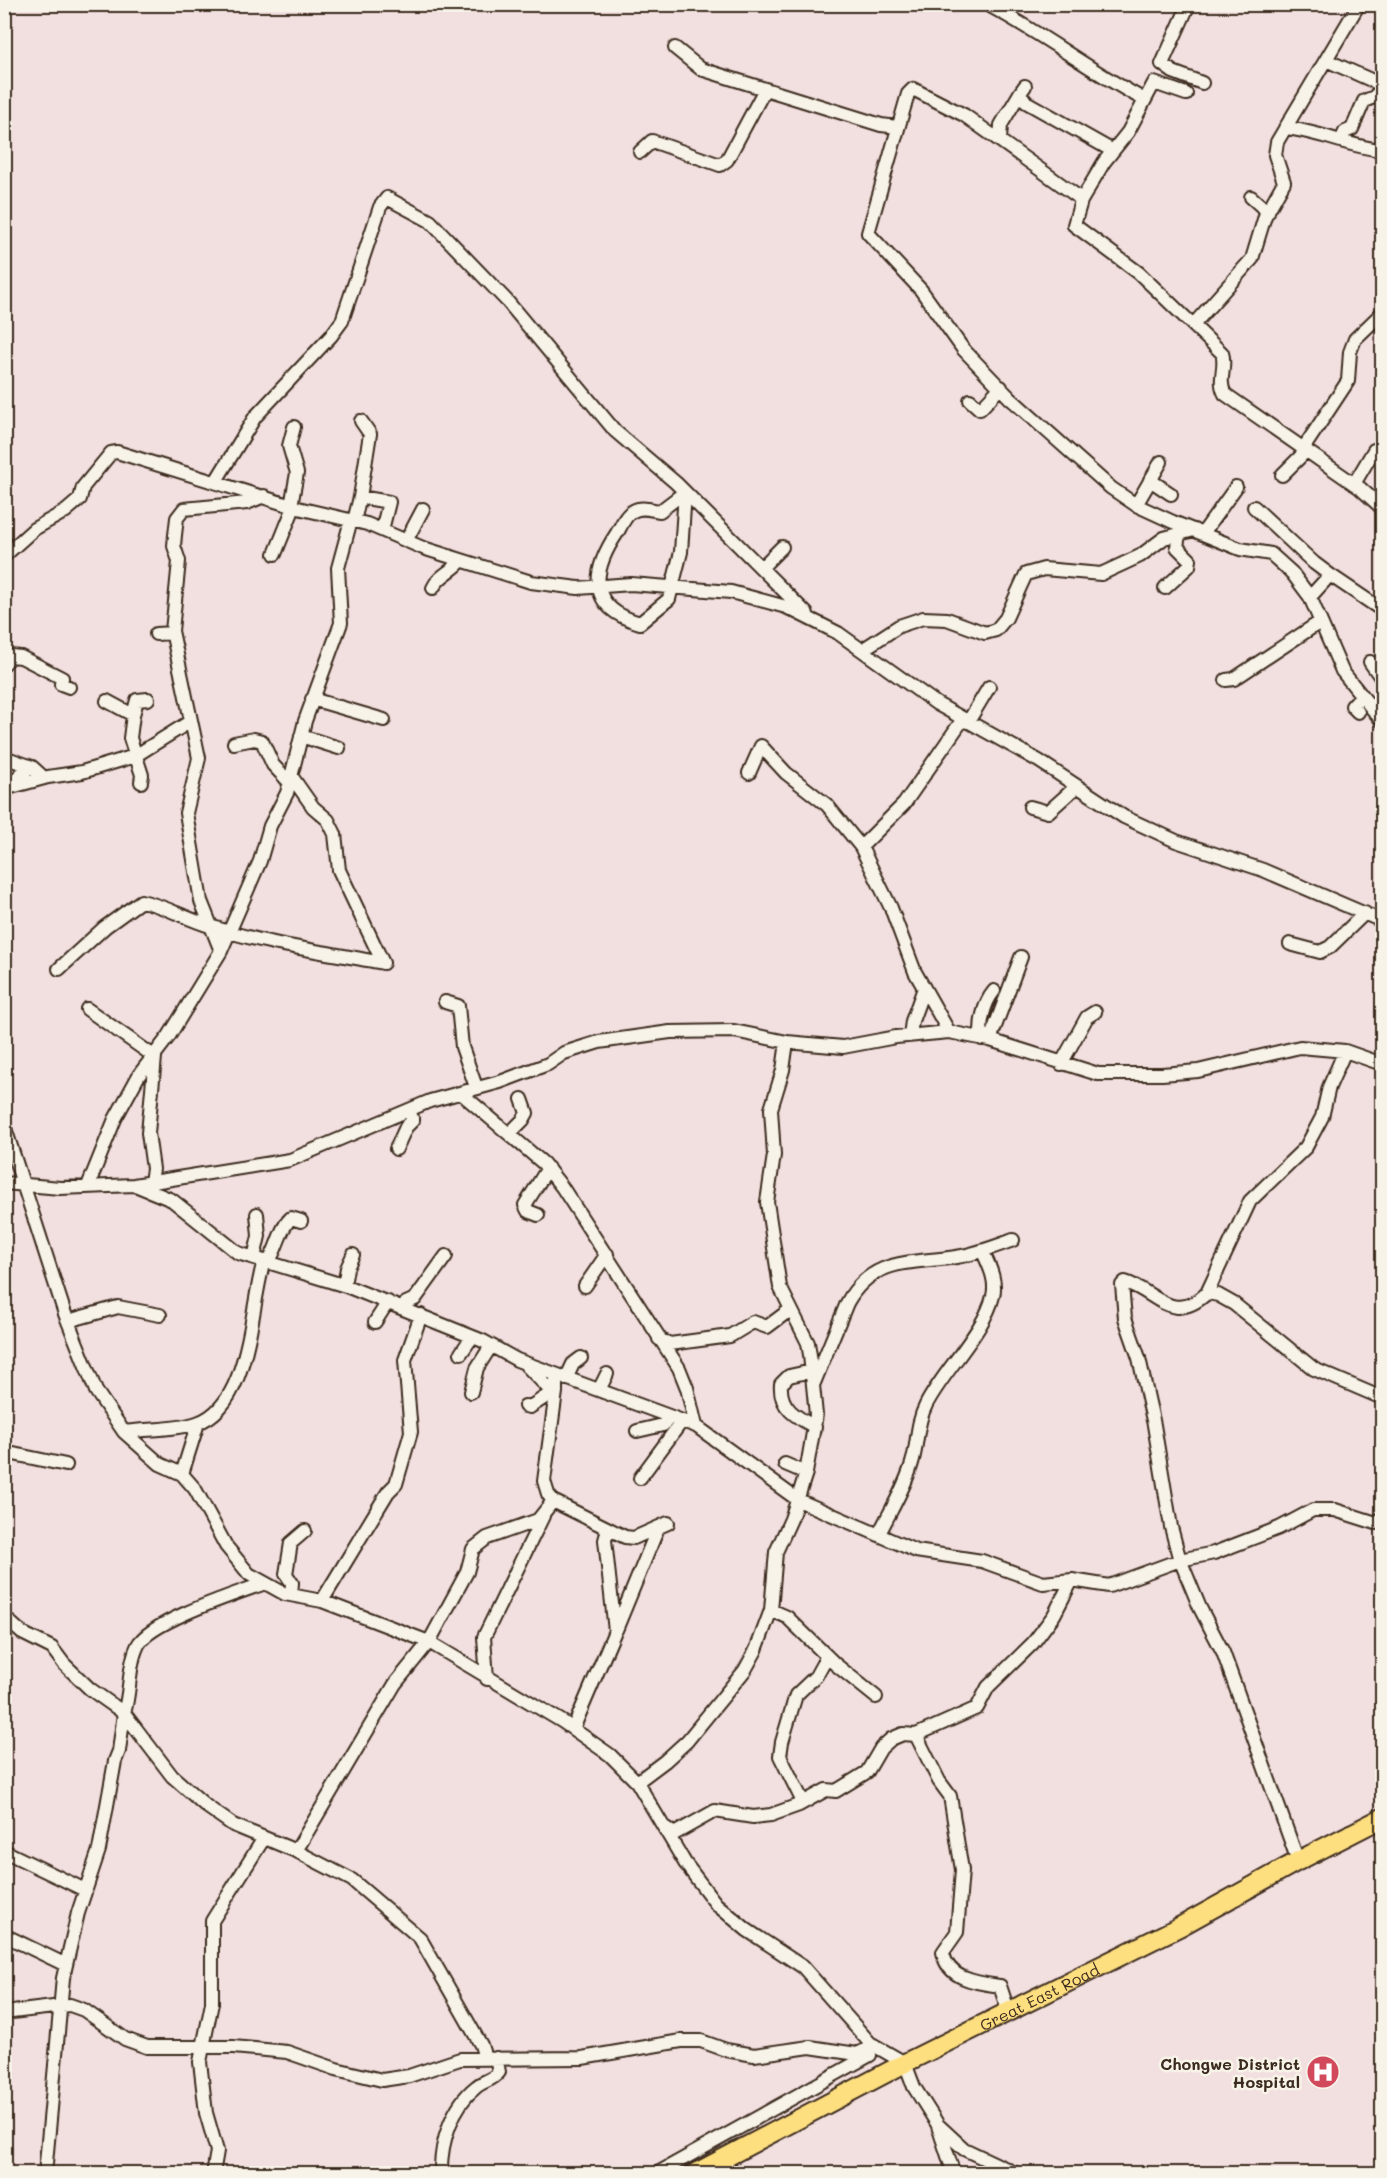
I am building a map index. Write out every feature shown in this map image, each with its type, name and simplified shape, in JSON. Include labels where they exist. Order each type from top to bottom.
[{"type":"highway","name":"Great East Road","points":[[694,2174],[905,2063],[1182,1926],[1298,1861],[1383,1818]]},
{"type":"street","points":[[986,4],[1015,18],[1110,81],[1145,100]]},
{"type":"street","points":[[1190,4],[1162,64],[1173,72],[1202,83]]},
{"type":"street","points":[[1194,324],[1251,259],[1262,222],[1284,182],[1275,154],[1277,142],[1359,4]]},
{"type":"street","points":[[675,48],[701,69],[881,125],[898,128]]},
{"type":"street","points":[[1326,60],[1383,87],[1374,97],[1364,100],[1352,129],[1345,132],[1341,141]]},
{"type":"street","points":[[1186,94],[1154,83],[1128,132],[1081,201],[1074,225],[1120,258],[1194,324],[1222,353],[1224,359],[1220,386],[1225,394],[1354,484],[1383,508]]},
{"type":"street","points":[[640,152],[652,141],[720,165],[727,160],[765,89]]},
{"type":"street","points":[[1081,201],[1063,184],[964,115],[913,89],[908,94],[868,233],[921,290],[963,349],[1056,440],[1111,488],[1136,505],[1240,549],[1271,554],[1292,573],[1310,597],[1342,670],[1382,720]]},
{"type":"street","points":[[1000,140],[1001,125],[1023,90],[1026,102],[1113,151]]},
{"type":"street","points":[[1285,128],[1365,149],[1383,150]]},
{"type":"street","points":[[1251,197],[1268,212]]},
{"type":"street","points":[[216,481],[255,417],[331,336],[342,321],[380,207],[387,198],[430,221],[507,302],[615,431],[685,492],[815,621]]},
{"type":"street","points":[[1282,476],[1304,450],[1348,381],[1350,352],[1355,339],[1383,313]]},
{"type":"street","points":[[970,400],[980,409],[1001,387]]},
{"type":"street","points":[[88,1186],[115,1119],[139,1075],[155,1057],[221,951],[260,861],[270,826],[291,780],[312,699],[341,623],[338,568],[360,497],[370,434],[361,421]]},
{"type":"street","points":[[275,554],[292,506],[297,473],[289,446],[294,427]]},
{"type":"street","points":[[1354,484],[1374,450]]},
{"type":"street","points":[[4,556],[34,529],[66,511],[80,499],[83,487],[111,453],[126,453],[292,506],[382,530],[461,561],[548,585],[578,588],[631,584],[751,596],[786,607],[815,621],[862,650],[937,704],[1039,761],[1124,817],[1149,830],[1263,870],[1383,921]]},
{"type":"street","points":[[1136,505],[1161,462]]},
{"type":"street","points":[[1150,480],[1171,494]]},
{"type":"street","points":[[862,650],[899,626],[923,618],[947,619],[985,633],[996,630],[1006,618],[1026,574],[1044,569],[1101,574],[1140,556],[1164,538],[1199,532],[1236,487]]},
{"type":"street","points":[[685,492],[681,552],[669,599],[640,623],[624,618],[604,601],[598,586],[596,579],[604,552],[631,512],[641,508],[660,512],[685,492]]},
{"type":"street","points":[[221,951],[201,901],[187,820],[199,758],[172,633],[179,561],[174,546],[180,513],[190,507],[247,503],[264,496]]},
{"type":"street","points":[[360,497],[389,502],[382,530]]},
{"type":"street","points":[[1254,507],[1271,520],[1314,563],[1383,610]]},
{"type":"street","points":[[406,541],[423,509]]},
{"type":"street","points":[[1165,588],[1189,566],[1190,560],[1177,547],[1179,534]]},
{"type":"street","points":[[761,568],[782,547]]},
{"type":"street","points":[[433,588],[440,578],[453,571],[461,561]]},
{"type":"street","points":[[1310,597],[1330,575]]},
{"type":"street","points":[[1226,680],[1234,679],[1320,622]]},
{"type":"street","points":[[156,634],[172,633]]},
{"type":"street","points":[[4,664],[11,656],[21,657],[62,678],[61,684],[69,687]]},
{"type":"street","points":[[1370,662],[1383,679]]},
{"type":"street","points":[[861,847],[904,804],[990,687]]},
{"type":"street","points":[[1358,712],[1352,706],[1362,695]]},
{"type":"street","points":[[141,782],[130,738],[137,700],[148,699]]},
{"type":"street","points":[[312,699],[384,720]]},
{"type":"street","points":[[107,701],[133,715]]},
{"type":"street","points":[[6,789],[44,778],[82,772],[135,756],[190,721]]},
{"type":"street","points":[[301,736],[339,748]]},
{"type":"street","points":[[58,969],[105,927],[141,901],[161,905],[211,927],[254,939],[383,963],[339,870],[335,834],[328,820],[313,807],[291,780],[273,765],[262,741],[254,739],[234,743]]},
{"type":"street","points":[[749,773],[761,746],[786,773],[827,805],[861,847],[891,908],[924,988],[949,1032]]},
{"type":"street","points":[[4,757],[32,767],[44,778]]},
{"type":"street","points":[[6,789],[32,767]]},
{"type":"street","points":[[1030,807],[1048,812],[1077,786]]},
{"type":"street","points":[[1290,944],[1320,952],[1330,947],[1365,913]]},
{"type":"street","points":[[986,1039],[1021,957]]},
{"type":"street","points":[[910,1036],[912,1021],[924,988]]},
{"type":"street","points":[[986,1039],[980,1030],[984,1011],[994,991]]},
{"type":"street","points":[[445,1002],[458,1006],[461,1013],[462,1047],[476,1087]]},
{"type":"street","points":[[87,1009],[155,1057]]},
{"type":"street","points":[[1061,1064],[1087,1017],[1095,1012]]},
{"type":"street","points":[[4,1183],[151,1186],[290,1160],[430,1101],[500,1082],[548,1064],[573,1050],[633,1036],[734,1031],[787,1042],[843,1047],[949,1032],[986,1039],[1098,1074],[1162,1074],[1198,1071],[1300,1047],[1345,1052],[1383,1064]]},
{"type":"street","points":[[637,1782],[687,1741],[745,1670],[756,1650],[771,1610],[776,1552],[798,1500],[806,1473],[815,1427],[808,1343],[776,1271],[767,1202],[774,1155],[771,1109],[783,1070],[787,1042]]},
{"type":"street","points":[[1298,1861],[1223,1652],[1200,1608],[1180,1560],[1171,1527],[1154,1425],[1139,1358],[1125,1318],[1120,1291],[1123,1283],[1128,1283],[1155,1300],[1182,1308],[1200,1300],[1207,1293],[1250,1201],[1305,1147],[1322,1117],[1329,1088],[1345,1052]]},
{"type":"street","points":[[151,1186],[148,1133],[155,1057]]},
{"type":"street","points":[[462,1094],[548,1168],[607,1254],[679,1368],[687,1388],[696,1426]]},
{"type":"street","points":[[510,1134],[523,1120],[526,1113],[522,1099]]},
{"type":"street","points":[[396,1149],[406,1127],[413,1120],[409,1111]]},
{"type":"street","points":[[4,1125],[26,1185],[68,1321],[96,1391],[124,1432],[160,1464],[182,1474],[195,1488],[226,1546],[249,1575],[291,1595],[322,1602],[429,1642],[573,1729],[610,1755],[637,1782],[666,1828],[684,1863],[716,1904],[747,1930],[803,1967],[870,2043],[905,2063],[914,2087],[938,2125],[954,2174]]},
{"type":"street","points":[[538,1215],[528,1211],[525,1205],[527,1197],[548,1168]]},
{"type":"street","points":[[151,1186],[238,1253],[406,1306],[525,1363],[696,1426],[798,1500],[916,1551],[982,1561],[1043,1583],[1072,1580],[1109,1586],[1180,1560],[1214,1553],[1278,1528],[1313,1510],[1335,1510],[1377,1523],[1383,1518]]},
{"type":"street","points":[[124,1432],[198,1423],[227,1400],[236,1382],[250,1340],[255,1315],[256,1290],[262,1260],[257,1214]]},
{"type":"street","points":[[262,1260],[276,1251],[285,1223],[291,1218],[301,1221]]},
{"type":"street","points":[[813,1384],[852,1294],[876,1271],[906,1262],[983,1252],[1013,1240]]},
{"type":"street","points":[[879,1534],[911,1468],[917,1427],[925,1407],[943,1375],[985,1317],[993,1298],[994,1280],[983,1252]]},
{"type":"street","points":[[585,1286],[607,1254]]},
{"type":"street","points":[[344,1285],[347,1268],[353,1255]]},
{"type":"street","points":[[406,1306],[415,1299],[446,1256]]},
{"type":"street","points":[[404,1289],[408,1298],[406,1306]]},
{"type":"street","points":[[1207,1293],[1218,1295],[1234,1304],[1314,1369],[1383,1398]]},
{"type":"street","points":[[375,1322],[388,1302]]},
{"type":"street","points":[[68,1321],[118,1306],[160,1315]]},
{"type":"street","points":[[659,1339],[670,1344],[730,1336],[753,1322],[767,1327],[791,1309]]},
{"type":"street","points":[[322,1602],[388,1492],[396,1484],[411,1431],[405,1360],[421,1315]]},
{"type":"street","points":[[461,1353],[472,1337]]},
{"type":"street","points":[[471,1392],[477,1368],[491,1346]]},
{"type":"street","points":[[581,1358],[561,1377],[554,1391],[544,1481],[548,1494],[553,1500],[608,1529],[625,1537],[634,1538],[650,1547]]},
{"type":"street","points":[[525,1363],[554,1391]]},
{"type":"street","points":[[812,1371],[789,1376],[781,1384],[780,1394],[786,1409],[815,1427]]},
{"type":"street","points":[[599,1390],[607,1374]]},
{"type":"street","points":[[525,1406],[530,1407],[554,1391]]},
{"type":"street","points":[[637,1431],[663,1425],[676,1419]]},
{"type":"street","points":[[640,1478],[676,1419]]},
{"type":"street","points":[[182,1474],[198,1423]]},
{"type":"street","points":[[4,1452],[66,1465]]},
{"type":"street","points":[[785,1464],[806,1473]]},
{"type":"street","points":[[487,1678],[484,1637],[553,1500]]},
{"type":"street","points":[[296,1851],[396,1684],[429,1642],[467,1572],[473,1549],[487,1538],[538,1520],[544,1514]]},
{"type":"street","points":[[573,1729],[650,1547],[663,1526],[634,1538]]},
{"type":"street","points":[[608,1529],[605,1540],[615,1631]]},
{"type":"street","points":[[291,1595],[292,1583],[286,1574],[291,1543],[305,1531]]},
{"type":"street","points":[[666,1828],[674,1834],[715,1811],[753,1817],[771,1815],[825,1790],[836,1791],[867,1772],[881,1748],[891,1739],[903,1734],[916,1735],[977,1708],[988,1687],[1017,1662],[1054,1616],[1072,1580]]},
{"type":"street","points":[[45,2174],[59,2005],[66,1965],[85,1890],[99,1850],[115,1761],[119,1751],[136,1648],[146,1634],[210,1603],[265,1583]]},
{"type":"street","points":[[771,1610],[787,1617],[827,1656],[876,1696]]},
{"type":"street","points":[[4,1617],[22,1633],[52,1648],[64,1664],[90,1689],[124,1713],[172,1776],[206,1806],[233,1825],[296,1851],[352,1880],[420,1938],[481,2046],[499,2072],[492,2081],[478,2084],[462,2099],[451,2121],[440,2157],[441,2174]]},
{"type":"street","points":[[803,1802],[780,1756],[782,1742],[796,1695],[816,1676],[827,1656]]},
{"type":"street","points":[[916,1735],[939,1780],[950,1796],[962,1870],[957,1932],[943,1952],[944,1957],[953,1972],[969,1981],[1000,1986],[1009,2013]]},
{"type":"street","points":[[213,2174],[217,2151],[206,2113],[201,2062],[212,2003],[212,1921],[264,1838]]},
{"type":"street","points":[[4,1851],[85,1890]]},
{"type":"street","points":[[4,1935],[66,1965]]},
{"type":"street","points":[[4,2013],[59,2005],[84,2010],[125,2039],[147,2048],[233,2047],[287,2052],[336,2069],[382,2080],[409,2076],[460,2059],[582,2058],[681,2041],[701,2041],[726,2050],[754,2055],[810,2047],[857,2054],[867,2049],[870,2043]]},
{"type":"street","points":[[656,2174],[882,2048]]},
{"type":"street","points":[[938,2125],[964,2149],[1017,2174]]},
{"type":"street","points":[[719,2160],[734,2174]]},
{"type":"place","name":"Chongwe District Hospital","points":[[1323,2072]]}]
